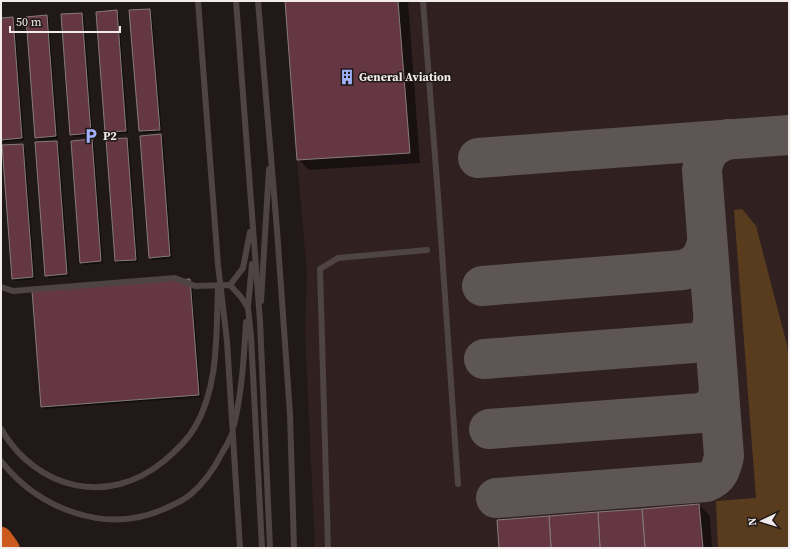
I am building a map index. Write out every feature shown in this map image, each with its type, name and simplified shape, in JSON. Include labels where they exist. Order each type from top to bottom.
[{"type":"highway","points":[[1,537],[9,548]]},
{"type":"lane","points":[[198,1],[218,265],[227,341],[240,548]]},
{"type":"lane","points":[[236,1],[260,321],[270,548]]},
{"type":"lane","points":[[258,1],[277,230],[290,414],[294,548]]},
{"type":"lane","points":[[423,1],[458,484]]},
{"type":"lane","points":[[260,321],[270,149]]},
{"type":"lane","points":[[230,285],[243,268],[252,221]]},
{"type":"lane","points":[[328,548],[320,269],[338,258],[427,250]]},
{"type":"lane","points":[[1,461],[19,481],[41,497],[78,514],[98,518],[130,518],[151,514],[178,502],[191,494],[209,475],[232,436],[238,409],[244,356],[249,285],[254,252]]},
{"type":"lane","points":[[1,428],[7,439],[20,454],[43,472],[66,483],[89,487],[106,488],[142,476],[170,457],[185,442],[195,427],[209,390],[216,345],[218,265]]},
{"type":"lane","points":[[1,287],[13,291],[175,278],[195,286],[230,285],[241,297],[248,308],[251,336],[262,548]]},
{"type":"shaded area","points":[[285,1],[789,1],[789,548],[315,548],[305,331],[307,273]]},
{"type":"shaded area","points":[[742,209],[756,226],[787,345],[789,365],[789,548],[718,548],[716,501],[756,498],[734,210]]},
{"type":"building","name":"General Aviation","points":[[285,1],[398,1],[410,153],[297,160]]},
{"type":"building","points":[[150,9],[160,130],[139,131],[129,10]]},
{"type":"building","points":[[117,10],[126,131],[105,132],[96,12]]},
{"type":"building","points":[[82,13],[91,133],[70,135],[61,14]]},
{"type":"building","points":[[47,15],[56,136],[35,138],[26,17]]},
{"type":"building","points":[[13,17],[22,138],[1,140],[1,18]]},
{"type":"building","points":[[161,134],[170,256],[149,258],[140,136]]},
{"type":"building","points":[[127,138],[136,260],[115,261],[106,139]]},
{"type":"building","points":[[92,139],[101,261],[80,263],[71,141]]},
{"type":"building","points":[[57,141],[67,274],[45,276],[35,142]]},
{"type":"building","points":[[23,144],[33,277],[12,279],[2,145]]},
{"type":"building","points":[[190,279],[199,395],[41,407],[32,291]]},
{"type":"building","points":[[699,504],[703,548],[645,548],[642,509]]},
{"type":"building","points":[[642,509],[645,548],[600,548],[598,512]]},
{"type":"building","points":[[598,512],[600,548],[551,548],[549,516]]},
{"type":"building","points":[[549,516],[551,548],[499,548],[497,520]]},
{"type":"taxiway","points":[[478,158],[789,135]]},
{"type":"taxiway","points":[[496,498],[706,482],[714,478],[719,472],[724,456],[702,170],[703,164],[710,150],[717,144],[728,139]]},
{"type":"taxiway","points":[[482,286],[683,270],[700,260],[707,242]]},
{"type":"taxiway","points":[[484,359],[693,343],[704,339],[713,323]]},
{"type":"taxiway","points":[[489,429],[701,413],[713,406],[719,393]]},
{"type":"place","name":"General Aviation","points":[[347,77]]},
{"type":"place","name":"P2","points":[[91,136]]}]
